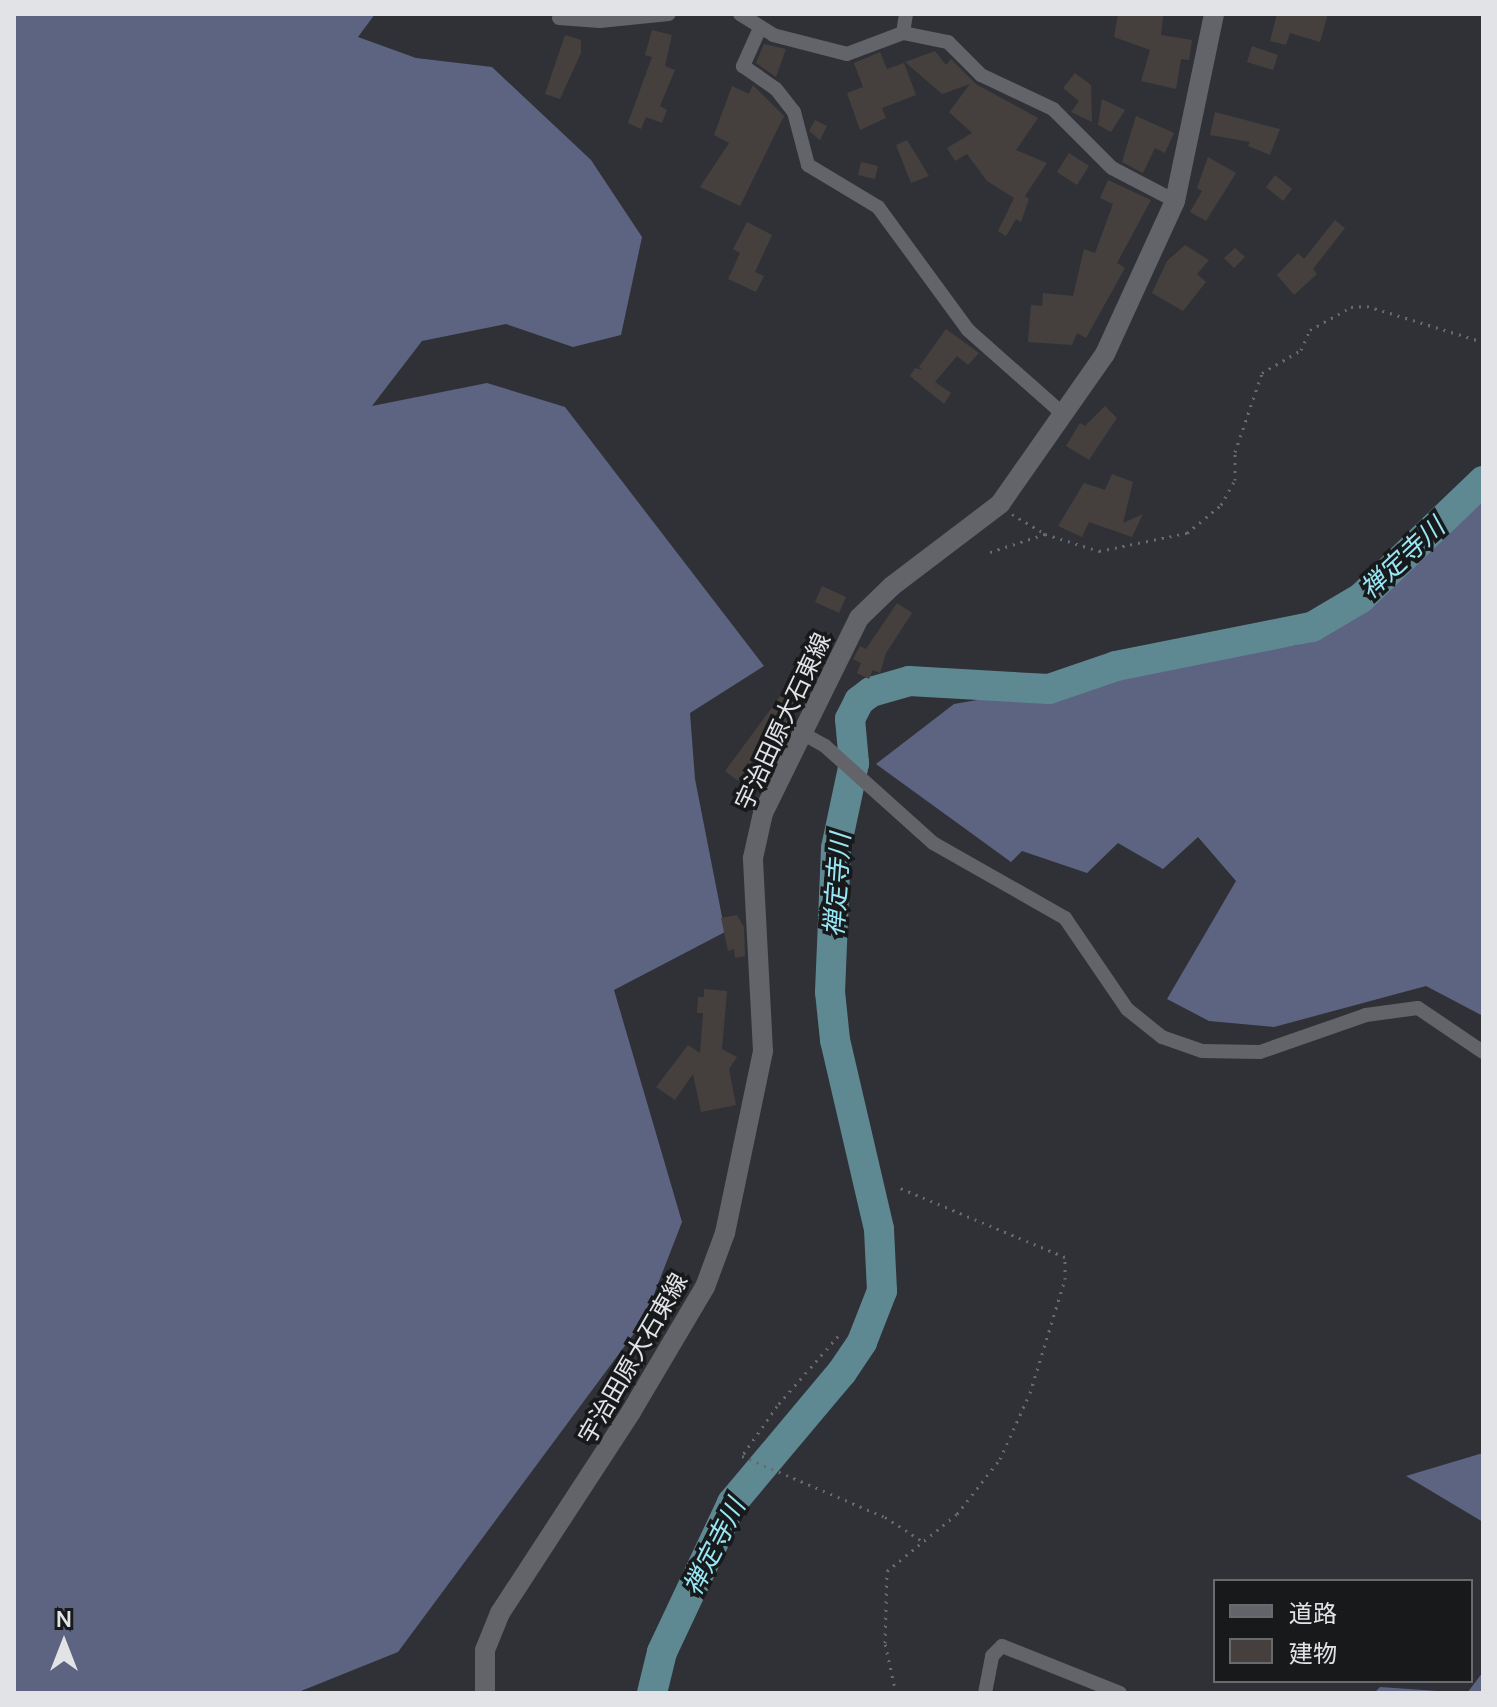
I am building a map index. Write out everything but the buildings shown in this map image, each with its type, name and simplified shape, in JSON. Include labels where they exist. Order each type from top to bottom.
[{"type":"main road","name":"宇治田原大石東線","points":[[485,1693],[485,1650],[500,1613],[631,1412],[705,1287],[725,1233],[763,1051],[753,858],[763,813],[800,732],[859,618],[892,586],[1000,504],[1105,354],[1175,201],[1214,14]]},
{"type":"street","points":[[559,18],[600,21],[669,14]]},
{"type":"street","points":[[740,14],[760,28],[847,54],[903,33],[948,42],[981,75],[1053,109],[1112,168],[1175,201]]},
{"type":"street","points":[[903,33],[906,14]]},
{"type":"street","points":[[760,28],[743,66],[776,89],[794,112],[808,165],[878,207],[968,330],[1064,415]]},
{"type":"street","points":[[800,732],[825,746],[843,767],[933,843],[1065,918],[1127,1009],[1162,1037],[1202,1051],[1260,1052],[1366,1015],[1418,1008],[1483,1052]]},
{"type":"street","points":[[985,1693],[992,1656],[1002,1646],[1120,1693]]},
{"type":"path","points":[[1000,504],[1045,534],[1099,551],[1187,533],[1221,505],[1235,480],[1235,452],[1262,373],[1301,350],[1310,330],[1351,307],[1367,306],[1483,342]]},
{"type":"path","points":[[990,552],[1045,534]]},
{"type":"path","points":[[896,1693],[887,1661],[883,1592],[887,1571],[957,1514],[1000,1459],[1030,1393],[1065,1279],[1065,1257],[898,1187]]},
{"type":"path","points":[[838,1336],[777,1406],[742,1456],[885,1517],[922,1541]]},
{"type":"shaded area","points":[[14,14],[375,14],[358,37],[416,58],[492,67],[591,160],[642,237],[621,335],[573,347],[506,324],[422,341],[372,406],[487,383],[565,407],[764,666],[690,713],[695,779],[725,932],[614,990],[682,1222],[644,1320],[398,1652],[296,1693],[14,1693]]},
{"type":"shaded area","points":[[1483,489],[1483,1016],[1426,986],[1274,1027],[1209,1021],[1167,999],[1236,881],[1198,837],[1163,869],[1118,843],[1087,873],[1022,851],[1011,862],[876,764],[954,704],[1298,645]]},
{"type":"shaded area","points":[[1483,1453],[1483,1522],[1406,1476]]},
{"type":"shaded area","points":[[1483,1672],[1483,1693],[1467,1693]]},
{"type":"shaded area","points":[[1380,1687],[1467,1693],[1374,1693]]},
{"type":"waterway","name":"禅定寺川","points":[[652,1693],[662,1652],[732,1503],[842,1372],[862,1342],[882,1291],[879,1229],[835,1040],[830,992],[836,848],[854,763],[850,719],[859,701],[871,692],[909,681],[1049,689],[1116,666],[1312,627],[1361,598],[1483,481]]}]
